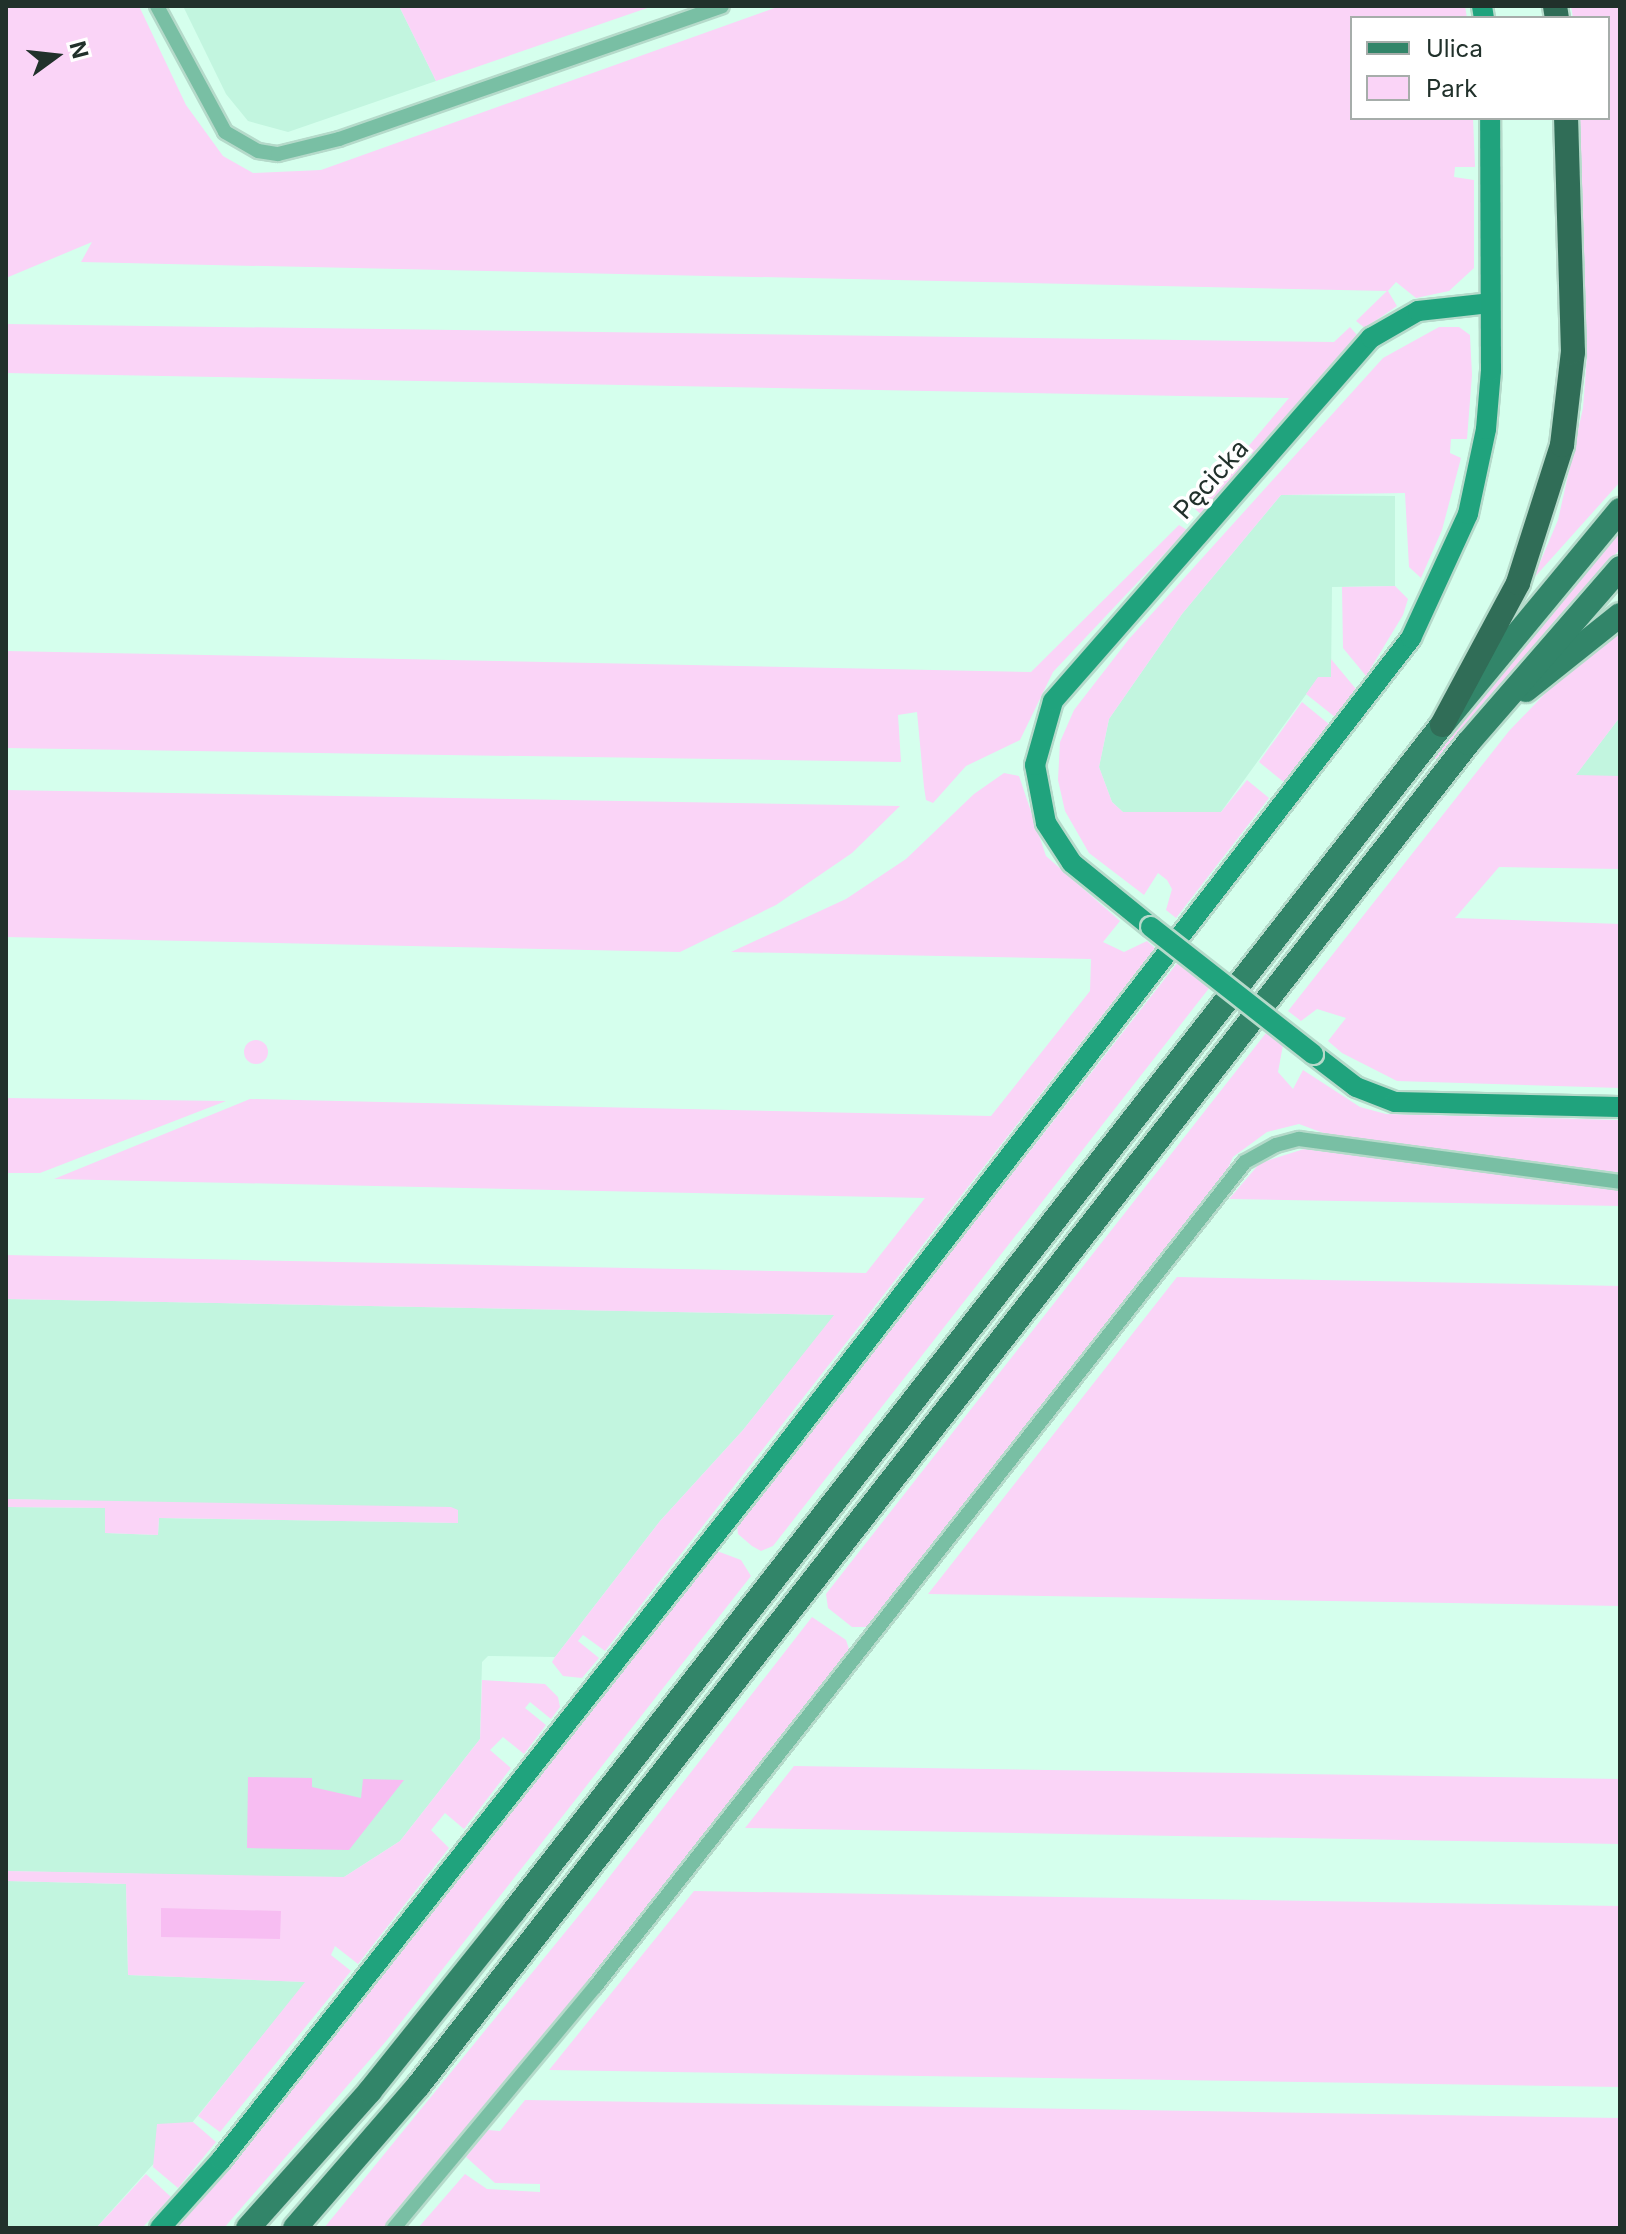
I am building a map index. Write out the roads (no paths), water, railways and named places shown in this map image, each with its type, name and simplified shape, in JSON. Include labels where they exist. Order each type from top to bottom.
[{"type":"highway","points":[[1442,725],[1518,583],[1562,445],[1573,352],[1566,120]]},
{"type":"main road","points":[[248,2228],[370,2091],[514,1911],[1442,725],[1620,510]]},
{"type":"main road","points":[[295,2228],[418,2086],[1468,743],[1620,568]]},
{"type":"main road","points":[[1468,743],[1620,615]]},
{"type":"street","points":[[157,6],[225,132],[258,151],[278,154],[339,139],[722,6]]},
{"type":"street","points":[[160,2228],[221,2160],[772,1463],[1411,638],[1453,551],[1478,471],[1491,371],[1490,120]]},
{"type":"street","name":"Pęcicka","points":[[1490,303],[1418,311],[1371,338],[1071,677],[1045,718],[1035,765],[1039,805],[1059,848],[1151,927],[1356,1087],[1395,1102],[1620,1107]]},
{"type":"street","points":[[394,2228],[605,1975],[1245,1162],[1276,1145],[1299,1139],[1620,1182]]}]
